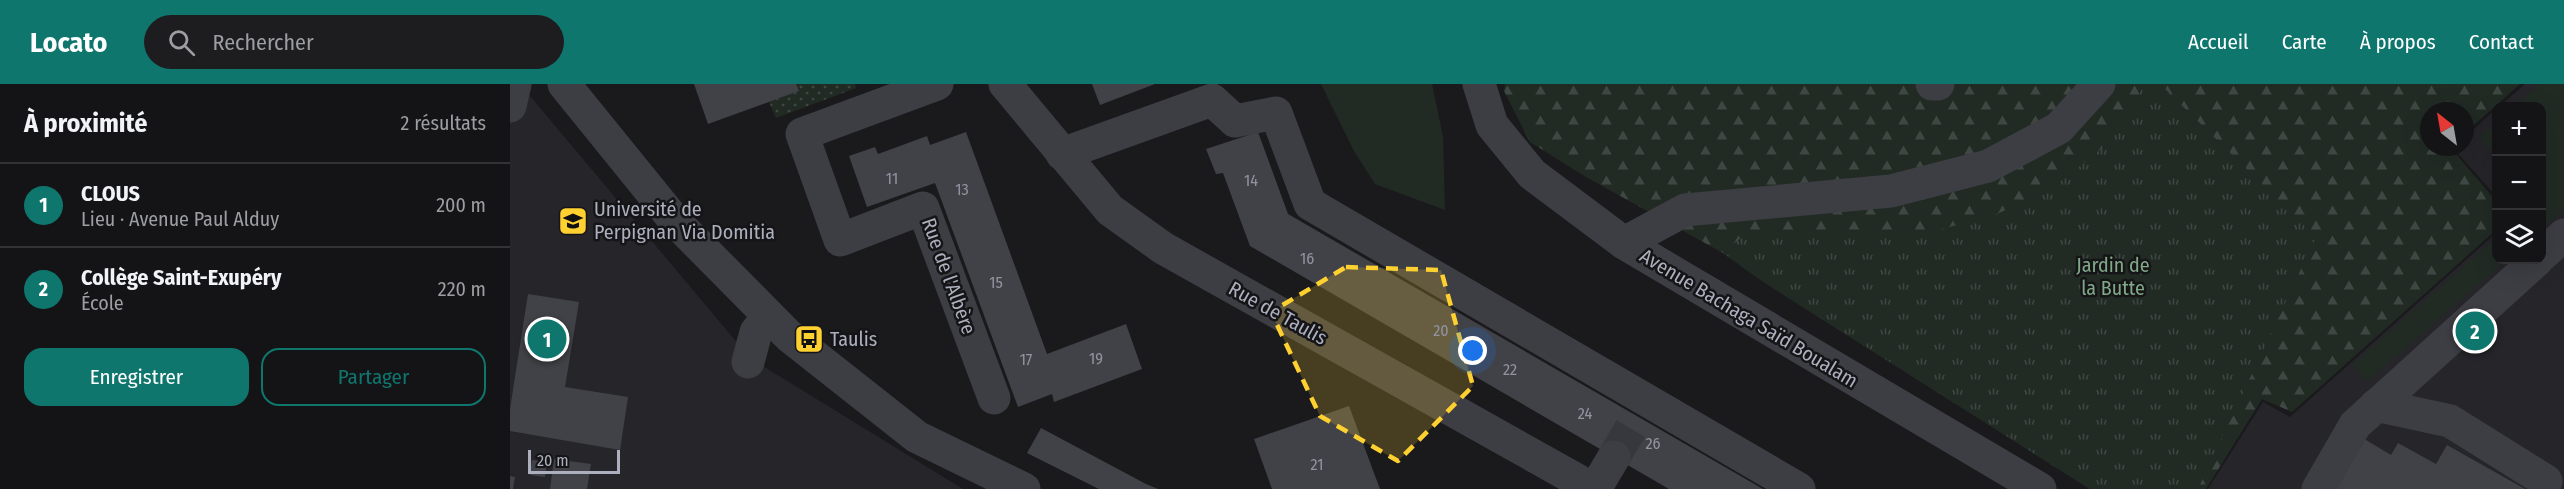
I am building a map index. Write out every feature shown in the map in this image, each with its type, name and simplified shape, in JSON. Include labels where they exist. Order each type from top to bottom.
[{"type":"street","points":[[510,106],[515,84]]},
{"type":"street","points":[[564,84],[675,221],[789,336],[917,437],[1024,489]]},
{"type":"street","name":"Rue de l'Albère","points":[[937,84],[802,134],[840,240],[923,208],[994,398]]},
{"type":"street","name":"Rue de Taulis","points":[[1005,84],[1110,210],[1163,248],[1594,489]]},
{"type":"street","points":[[1479,84],[1492,125],[1532,174],[1624,243]]},
{"type":"street","points":[[1932,84],[1938,84]]},
{"type":"street","name":"Avenue Bachaga Saïd Boualam","points":[[1624,243],[1685,210],[1891,191],[1988,166],[2059,128],[2098,84]]},
{"type":"street","points":[[1062,154],[1212,100],[1235,121],[1276,113],[1310,204],[1642,408],[1798,489]]},
{"type":"street","points":[[2546,251],[2564,235]]},
{"type":"street","name":"Avenue Bachaga Saïd Boualam","points":[[1624,243],[2040,489]]},
{"type":"street","points":[[2318,489],[2355,425],[2533,264]]},
{"type":"street","points":[[748,362],[756,332],[769,316]]},
{"type":"street","points":[[2376,405],[2450,421],[2546,481]]},
{"type":"street","points":[[1594,489],[1614,457]]},
{"type":"highlighted area","points":[[1346,267],[1441,270],[1473,386],[1398,461],[1320,416],[1271,312]]},
{"type":"shaded area","name":"Université de Perpignan Via Domitia","points":[[510,84],[520,84],[750,358],[963,489],[510,489]]},
{"type":"shaded area","points":[[2525,84],[2564,84],[2564,489],[2208,489],[2263,402],[2290,417],[2492,237],[2492,264],[2546,264],[2546,102],[2505,102]]},
{"type":"shaded area","points":[[2492,113],[2492,192],[2460,156],[2474,156],[2474,129]]},
{"type":"green space","points":[[796,84],[855,84],[856,88],[776,118],[769,102],[798,91]]},
{"type":"green space","points":[[1321,84],[1432,84],[1443,137],[1445,210],[1375,184],[1354,151]]},
{"type":"green space","name":"Jardin de la Butte","points":[[1505,84],[2520,84],[2500,102],[2492,102],[2492,109],[2474,125],[2474,102],[2420,102],[2420,156],[2458,156],[2492,196],[2492,234],[2292,412],[2262,399],[2206,489],[2090,489],[1762,281],[1723,253],[1586,177],[1530,142],[1504,91]]},
{"type":"green space","points":[[2145,84],[2160,84],[2316,237],[2198,489],[2090,489],[1762,281],[1723,253],[1743,236],[1931,232],[1997,214],[2051,189],[2112,140]]},
{"type":"green space","points":[[2540,84],[2564,84],[2564,209],[2546,225],[2546,102],[2519,102]]},
{"type":"green space","points":[[2492,126],[2492,152],[2479,137]]},
{"type":"green space","points":[[2492,242],[2492,264],[2501,264],[2367,382],[2352,365]]},
{"type":"building","points":[[694,84],[796,84],[799,91],[708,124]]},
{"type":"building","points":[[1092,84],[1155,84],[1100,105]]},
{"type":"building","points":[[966,132],[1047,354],[1126,324],[1142,369],[1054,402],[1052,394],[1018,407],[935,183],[867,207],[849,156],[875,147],[878,154],[927,136],[930,145]]},
{"type":"building","points":[[1258,132],[1288,214],[1763,489],[1669,489],[1250,246],[1223,173],[1216,174],[1206,149]]},
{"type":"building","points":[[528,294],[579,302],[565,387],[628,397],[620,450],[510,431],[510,409]]},
{"type":"building","points":[[1349,406],[1380,489],[1272,489],[1254,439]]},
{"type":"building","points":[[1041,428],[1158,489],[1099,489],[1027,453]]},
{"type":"building","points":[[2361,437],[2391,455],[2398,443],[2436,464],[2447,445],[2525,489],[2338,489],[2332,487]]},
{"type":"building","points":[[554,459],[591,464],[587,489],[550,489]]},
{"type":"building","points":[[532,460],[547,462],[545,477],[530,475]]},
{"type":"building","points":[[510,476],[515,477],[513,489],[510,489]]},
{"type":"tunnel","points":[[1614,457],[1638,416]]},
{"type":"place","name":"Université de Perpignan Via Domitia","points":[[573,221]]},
{"type":"place","name":"Collège Saint-Exupéry","points":[[2475,331]]},
{"type":"place","name":"CLOUS","points":[[547,339]]},
{"type":"place","name":"Taulis","points":[[809,339]]}]
